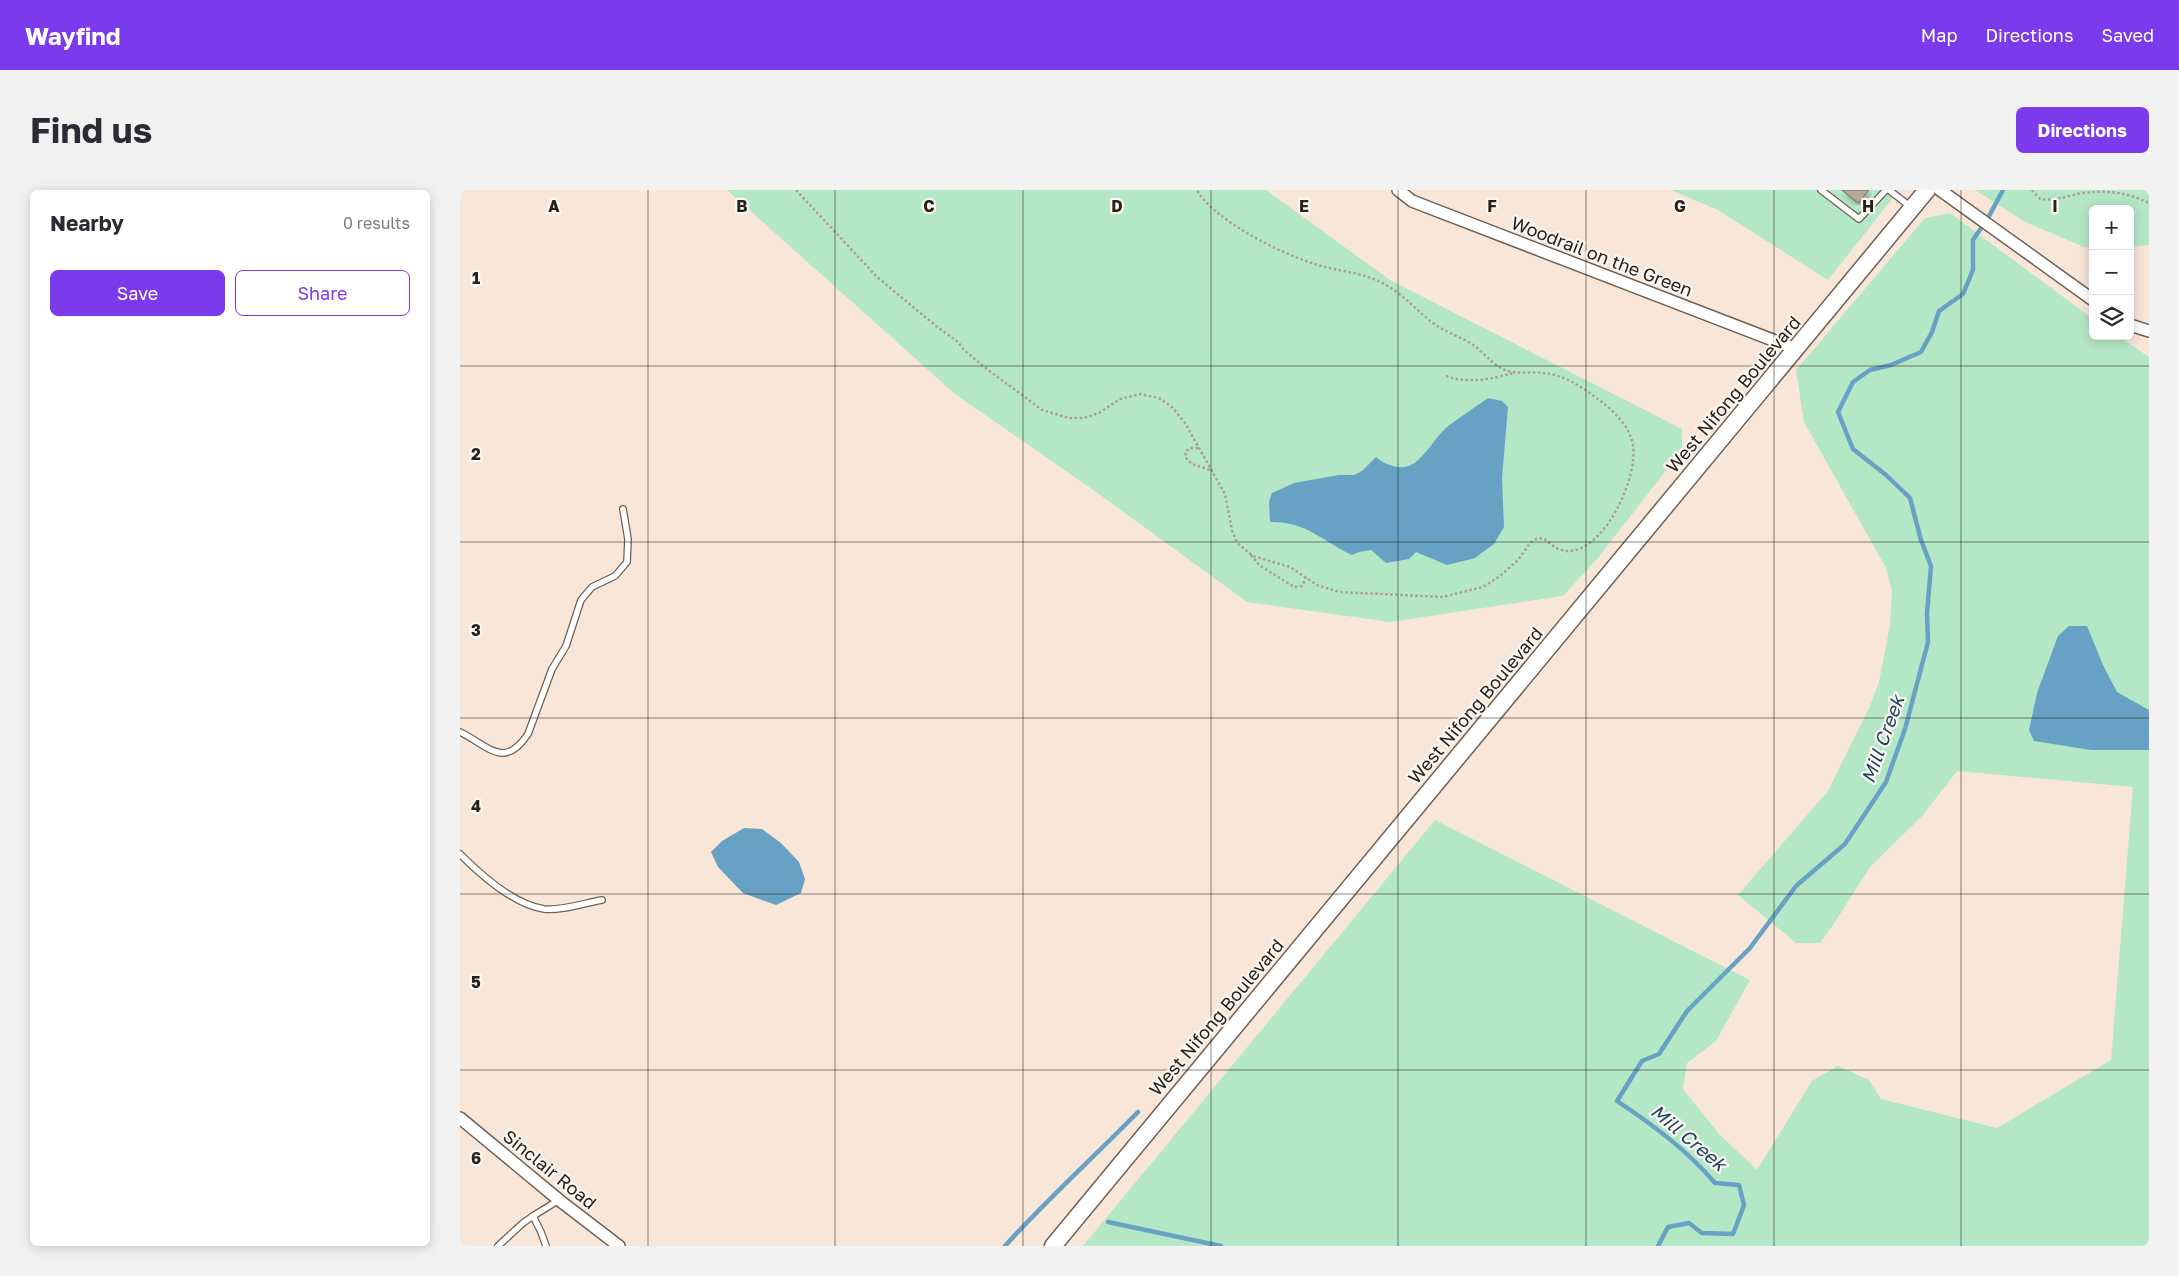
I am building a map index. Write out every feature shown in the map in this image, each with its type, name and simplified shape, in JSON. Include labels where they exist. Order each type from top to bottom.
[{"type":"main road","name":"West Nifong Boulevard","points":[[1053,1246],[1927,190]]},
{"type":"street","name":"Woodrail on the Green","points":[[1398,190],[1412,201],[1796,349]]},
{"type":"street","points":[[1940,190],[2089,297]]},
{"type":"street","points":[[2134,326],[2149,331]]},
{"type":"street","name":"Sinclair Road","points":[[462,1124],[608,1240],[619,1246]]},
{"type":"lane","points":[[1821,190],[1860,219],[1888,190],[1912,208]]},
{"type":"lane","points":[[460,732],[497,753],[511,752],[522,743],[528,734],[552,668],[566,646],[581,600],[592,587],[615,576],[627,562],[628,539],[623,509]]},
{"type":"lane","points":[[460,854],[480,874],[527,904],[544,909],[602,900]]},
{"type":"lane","points":[[498,1246],[523,1222],[559,1200]]},
{"type":"lane","points":[[533,1216],[546,1246]]},
{"type":"path","points":[[796,190],[866,267],[958,342],[972,357],[1031,404],[1058,416],[1078,419],[1099,413],[1128,396],[1152,396],[1159,398],[1185,422],[1225,494],[1232,530],[1237,542],[1259,565],[1294,587],[1302,586],[1306,578]]},
{"type":"path","points":[[1197,190],[1207,203],[1254,238],[1314,264],[1354,272],[1385,284],[1437,326],[1474,345],[1495,364],[1506,371],[1542,372],[1568,379],[1604,404],[1617,416],[1628,430],[1633,445],[1633,459],[1629,481],[1621,501],[1598,535],[1583,548],[1568,551],[1558,550],[1543,538],[1536,539],[1530,543],[1513,564],[1483,587],[1443,597],[1339,592],[1317,585],[1290,567],[1250,554]]},
{"type":"path","points":[[2032,190],[2040,199],[2048,200],[2082,193],[2115,190],[2149,203]]},
{"type":"path","points":[[1446,376],[1463,381],[1500,377],[1515,372]]},
{"type":"path","points":[[1198,448],[1190,448],[1186,451],[1185,457],[1192,464],[1213,472]]},
{"type":"green space","points":[[727,190],[1266,190],[1390,280],[1682,429],[1682,450],[1597,559],[1563,596],[1390,622],[1247,602],[1099,494],[955,394]]},
{"type":"green space","points":[[1671,190],[1899,190],[1828,280],[1718,210]]},
{"type":"green space","points":[[1975,190],[2149,190],[2149,245],[2134,247],[2134,205],[2089,205],[2089,247],[2084,247],[2025,222]]},
{"type":"green space","points":[[1950,213],[2089,316],[2089,340],[2124,340],[2149,357],[2149,1246],[1083,1246],[1435,820],[1750,980],[1716,1041],[1687,1063],[1683,1089],[1719,1134],[1757,1170],[1812,1081],[1838,1066],[1869,1080],[1881,1099],[1997,1128],[2111,1060],[2133,787],[1957,771],[1923,815],[1870,867],[1820,943],[1796,943],[1738,895],[1828,791],[1870,706],[1879,682],[1890,625],[1892,591],[1886,568],[1804,422],[1796,370],[1925,218]]},
{"type":"water","points":[[1488,398],[1502,401],[1508,407],[1502,478],[1504,527],[1494,544],[1475,558],[1447,565],[1416,552],[1409,559],[1386,563],[1371,550],[1352,555],[1304,528],[1270,522],[1269,502],[1272,493],[1294,483],[1339,475],[1354,475],[1362,471],[1376,457],[1391,466],[1409,466],[1425,453],[1447,427]]},
{"type":"water","points":[[2069,626],[2087,626],[2103,665],[2117,692],[2149,710],[2149,750],[2091,750],[2034,741],[2029,730],[2037,693],[2058,636]]},
{"type":"water","points":[[744,828],[762,829],[781,843],[799,862],[805,879],[801,893],[776,905],[743,893],[718,867],[711,852],[722,841]]},
{"type":"building","points":[[1842,190],[1869,190],[1858,203]]},
{"type":"waterway","name":"Mill Creek","points":[[1658,1246],[1668,1227],[1689,1223],[1702,1233],[1733,1234],[1744,1205],[1739,1185],[1715,1183],[1669,1139],[1617,1101],[1642,1061],[1659,1054],[1687,1011],[1750,948],[1796,886],[1845,844],[1886,782],[1905,729],[1928,642],[1927,613],[1931,566],[1921,540],[1910,498],[1886,475],[1853,449],[1838,412],[1853,382],[1870,370],[1891,365],[1921,352],[1932,332],[1939,311],[1963,294],[1973,270],[1973,240],[1988,218],[2003,190]]},
{"type":"waterway","points":[[1005,1246],[1138,1112]]},
{"type":"waterway","points":[[1108,1222],[1221,1246]]}]
